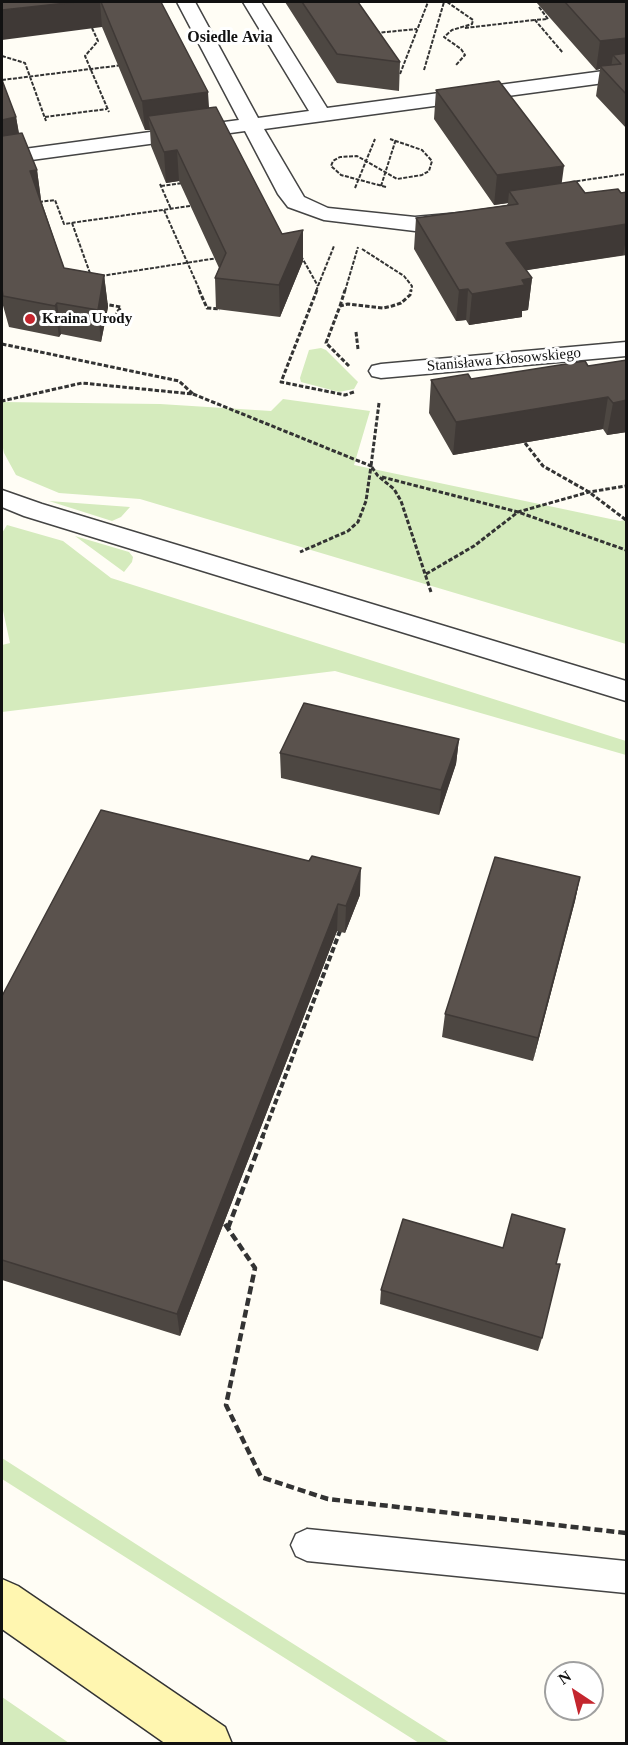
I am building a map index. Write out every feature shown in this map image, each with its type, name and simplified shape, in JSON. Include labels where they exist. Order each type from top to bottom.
[{"type":"main road","points":[[2,1602],[208,1743]]},
{"type":"street","points":[[186,2],[289,194],[296,202],[310,210],[324,214],[415,224],[482,216]]},
{"type":"street","points":[[252,2],[321,114]]},
{"type":"street","points":[[2,158],[627,74]]},
{"type":"street","name":"Stanisława Kłosowskiego","points":[[381,382],[627,349]]},
{"type":"street","points":[[11,505],[627,691]]},
{"type":"lane","points":[[307,1545],[627,1576]]},
{"type":"path","points":[[422,78],[446,2],[473,20],[472,24],[452,30],[444,37],[461,49],[465,55],[463,60],[450,67]]},
{"type":"path","points":[[461,28],[548,19],[539,7]]},
{"type":"path","points":[[535,20],[567,58]]},
{"type":"path","points":[[92,28],[98,40],[85,56],[111,119]]},
{"type":"path","points":[[370,34],[417,29]]},
{"type":"path","points":[[2,56],[25,63],[49,127]]},
{"type":"path","points":[[2,80],[126,64]]},
{"type":"path","points":[[45,117],[107,109]]},
{"type":"path","points":[[379,192],[399,131]]},
{"type":"path","points":[[358,180],[335,171],[331,166],[333,161],[348,156],[357,156],[397,179],[422,175],[432,165],[432,161],[422,150],[386,137]]},
{"type":"path","points":[[567,182],[627,174]]},
{"type":"path","points":[[171,209],[161,185],[187,183]]},
{"type":"path","points":[[38,202],[56,200],[64,224],[190,206]]},
{"type":"path","points":[[164,210],[207,308],[226,310]]},
{"type":"path","points":[[72,223],[92,277]]},
{"type":"path","points":[[340,306],[348,304],[383,308],[392,306],[401,303],[410,295],[412,286],[404,276],[366,254],[359,243],[326,343],[351,368]]},
{"type":"path","points":[[301,256],[318,287]]},
{"type":"path","points":[[80,279],[222,257]]},
{"type":"path","points":[[101,304],[121,307],[116,314]]},
{"type":"path","points":[[2,344],[179,381],[193,394]]},
{"type":"path","points":[[281,382],[345,394],[359,390]]},
{"type":"path","points":[[300,552],[348,531],[358,522],[366,501],[381,382]]},
{"type":"path","points":[[2,401],[82,383],[193,394],[371,466],[378,476],[394,489],[401,501],[431,592]]},
{"type":"path","points":[[525,442],[543,466],[589,492],[627,520]]},
{"type":"path","points":[[378,476],[518,512],[627,550]]},
{"type":"path","points":[[426,574],[474,546],[518,512],[589,492],[627,486]]},
{"type":"path","points":[[340,931],[227,1226],[255,1268],[226,1405],[261,1477],[328,1499],[627,1533]]},
{"type":"green space","points":[[321,348],[326,350],[358,382],[354,389],[339,392],[301,382],[300,378],[309,350]]},
{"type":"green space","points":[[283,399],[370,411],[354,465],[620,521],[626,520],[626,644],[140,499],[59,493],[16,475],[4,453],[2,443],[2,402],[160,404],[271,411]]},
{"type":"green space","points":[[49,501],[130,507],[121,517],[112,521]]},
{"type":"green space","points":[[7,525],[63,541],[111,578],[626,741],[626,755],[335,671],[2,712],[2,645],[10,643],[2,606],[2,533]]},
{"type":"green space","points":[[75,536],[129,552],[133,557],[132,562],[124,572]]},
{"type":"green space","points":[[2,1458],[450,1743],[419,1743],[2,1479]]},
{"type":"green space","points":[[2,1697],[69,1743],[2,1743]]},
{"type":"building","points":[[2,2],[76,2],[2,10]]},
{"type":"building","points":[[101,2],[161,2],[208,92],[142,101]]},
{"type":"building","points":[[302,2],[358,2],[400,62],[337,54]]},
{"type":"building","points":[[565,2],[626,2],[627,38],[600,41]]},
{"type":"building","points":[[627,53],[627,95],[600,66],[621,64],[613,55]]},
{"type":"building","points":[[2,80],[16,117],[2,120]]},
{"type":"building","points":[[499,81],[564,166],[497,175],[436,90]]},
{"type":"building","points":[[216,107],[282,234],[303,230],[279,285],[215,278],[226,253],[177,150],[164,152],[148,116]]},
{"type":"building","points":[[22,133],[37,170],[30,171],[64,268],[104,275],[98,310],[57,303],[55,306],[3,296],[2,136]]},
{"type":"building","points":[[576,181],[585,193],[618,189],[621,193],[627,192],[627,224],[506,243],[532,278],[522,280],[525,285],[472,294],[468,289],[459,290],[416,218],[518,204],[509,191]]},
{"type":"building","points":[[627,360],[627,400],[613,403],[608,397],[456,422],[431,380],[468,374],[471,379],[585,361],[588,366]]},
{"type":"building","points":[[304,703],[459,739],[441,790],[280,753]]},
{"type":"building","points":[[101,810],[309,861],[312,856],[361,868],[346,906],[338,904],[177,1314],[2,1260],[2,996]]},
{"type":"building","points":[[495,857],[580,877],[538,1038],[445,1014]]},
{"type":"building","points":[[512,1214],[565,1229],[556,1264],[560,1264],[542,1338],[381,1290],[403,1219],[503,1248]]},
{"type":"place","name":"Kraina Urody","points":[[30,319]]},
{"type":"district","name":"Osiedle Avia","points":[[230,38]]}]
